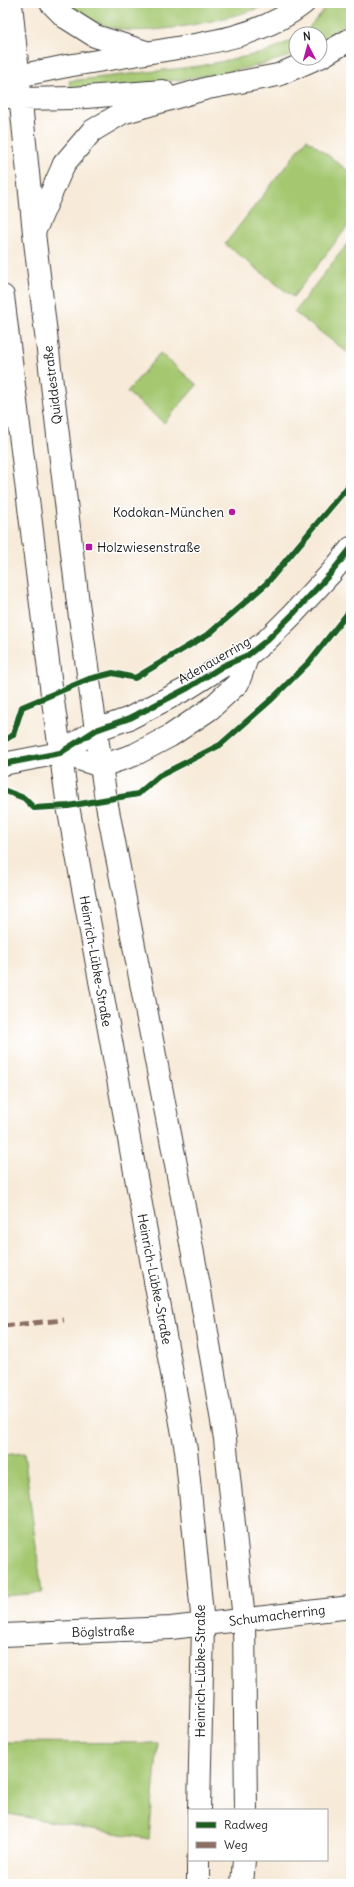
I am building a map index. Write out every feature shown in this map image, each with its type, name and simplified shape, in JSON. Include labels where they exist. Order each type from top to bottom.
[{"type":"main road","name":"Quiddestraße","points":[[11,3],[12,97],[34,233],[76,588],[101,766]]},
{"type":"main road","points":[[11,79],[68,66],[210,43],[255,31],[296,10],[304,3]]},
{"type":"main road","points":[[58,10],[96,36],[149,53]]},
{"type":"main road","points":[[328,52],[351,39]]},
{"type":"main road","points":[[34,233],[64,164],[92,131],[122,113],[208,88],[278,75],[299,66]]},
{"type":"main road","points":[[12,97],[73,98],[208,88]]},
{"type":"main road","points":[[3,296],[60,753]]},
{"type":"main road","name":"Adenauerring","points":[[60,753],[96,730],[130,718],[188,688],[223,666],[248,655],[267,640],[331,574],[351,548]]},
{"type":"main road","name":"Adenauerring","points":[[101,766],[134,755],[170,736],[210,709],[238,683],[248,655]]},
{"type":"main road","points":[[3,764],[60,753],[101,766],[119,872],[199,1285],[225,1439],[244,1619],[246,1809]]},
{"type":"main road","name":"Heinrich-Lübke-Straße","points":[[60,753],[100,986],[186,1450],[202,1624],[199,1809]]},
{"type":"main road","name":"Schumacherring","points":[[202,1624],[351,1607]]},
{"type":"main road","name":"Böglstraße","points":[[3,1635],[171,1628],[202,1624]]},
{"type":"main road","points":[[198,1861],[198,1884]]},
{"type":"main road","points":[[242,1884],[244,1861]]},
{"type":"green space","points":[[66,3],[273,3],[217,20],[174,28],[134,31],[110,28],[97,23],[77,12]]},
{"type":"green space","points":[[330,3],[351,3],[351,20],[328,36],[328,26],[311,25]]},
{"type":"green space","points":[[288,42],[288,56],[213,75],[71,91],[69,81],[200,66],[267,52]]},
{"type":"green space","points":[[307,139],[351,173],[351,222],[293,297],[225,244]]},
{"type":"green space","points":[[351,239],[351,355],[294,312]]},
{"type":"green space","points":[[160,353],[197,385],[164,423],[127,392]]},
{"type":"green space","points":[[24,1453],[42,1593],[3,1596],[3,1455]]},
{"type":"green space","points":[[3,1742],[158,1743],[149,1839],[3,1813]]},
{"type":"marked path","points":[[3,1326],[64,1320]]},
{"type":"cycle path","points":[[3,741],[13,735],[22,707],[89,679],[113,673],[135,678],[210,633],[267,583],[351,483]]},
{"type":"cycle path","points":[[3,764],[60,753],[96,730],[130,718],[188,688],[223,666],[248,655],[267,640],[293,614],[331,573],[351,548]]},
{"type":"cycle path","points":[[3,790],[24,798],[34,808],[68,806],[138,794],[159,776],[220,745],[272,699],[309,662],[351,609]]},
{"type":"place","name":"Kodokan-München","points":[[232,512]]},
{"type":"place","name":"Holzwiesenstraße","points":[[89,547]]}]
